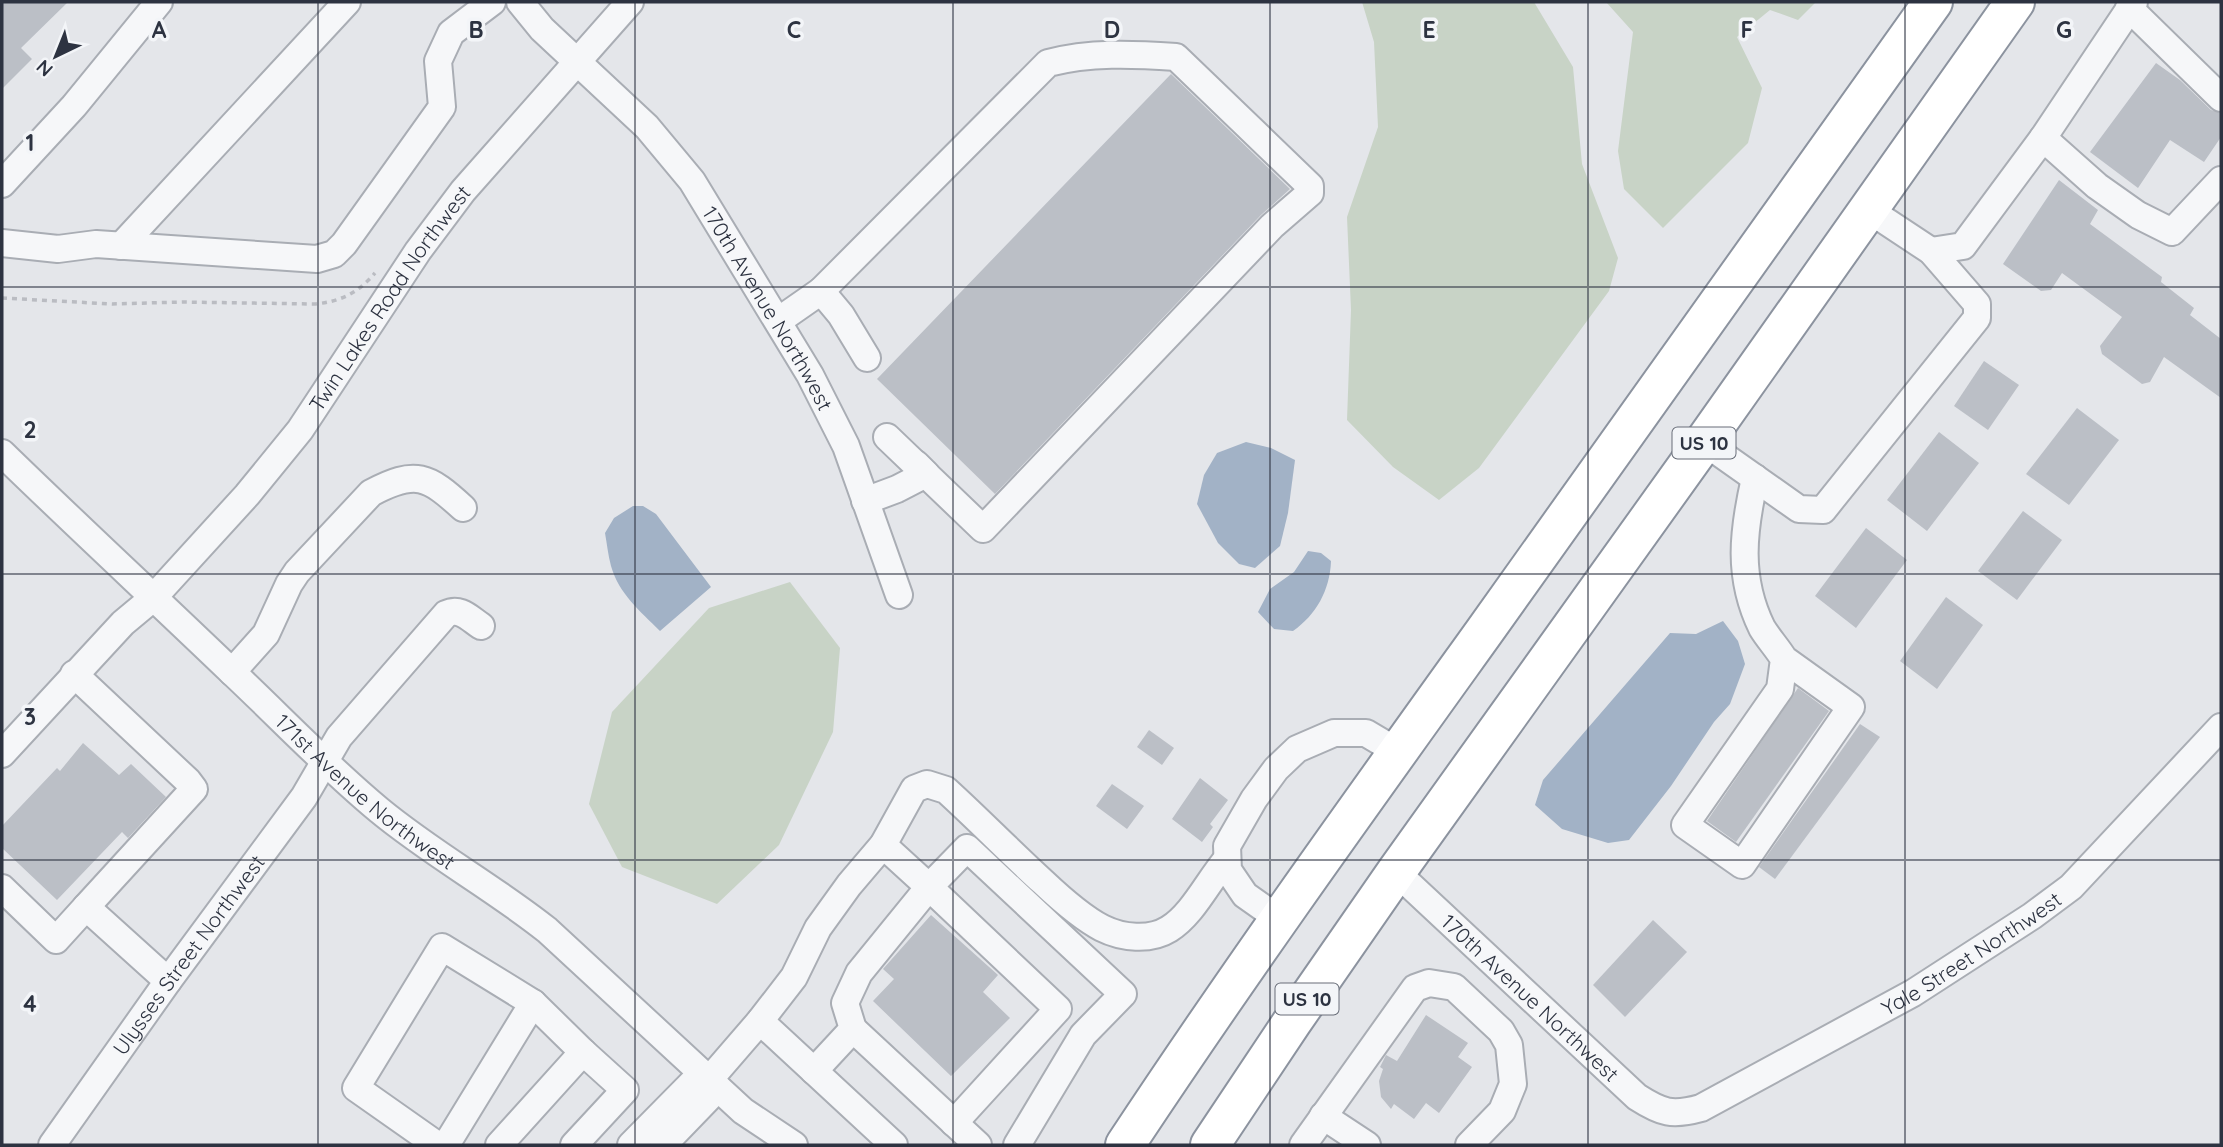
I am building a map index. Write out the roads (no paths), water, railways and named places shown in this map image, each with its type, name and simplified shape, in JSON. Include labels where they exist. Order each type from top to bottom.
[{"type":"highway","points":[[1125,1145],[1279,919],[1933,2]]},
{"type":"highway","name":"US 10","points":[[1210,1145],[1396,872],[2015,2]]},
{"type":"street","points":[[2,184],[74,106],[159,2]]},
{"type":"street","points":[[121,246],[347,2]]},
{"type":"street","points":[[2,243],[58,249],[96,244],[317,259],[334,254],[344,244],[442,107],[438,61],[451,33],[492,2]]},
{"type":"street","name":"170th Avenue Northwest","points":[[520,2],[542,29],[647,127],[692,181],[810,375],[846,446],[899,595]]},
{"type":"street","name":"Twin Lakes Road Northwest","points":[[2,754],[123,622],[153,598],[247,495],[300,430],[418,251],[463,191],[630,2]]},
{"type":"street","points":[[1931,251],[1963,246],[2043,138],[2131,5],[2221,98]]},
{"type":"street","points":[[778,321],[821,292],[1048,63],[1068,58],[1114,54],[1176,57],[1310,186],[1310,193],[1272,226],[983,529],[887,437]]},
{"type":"street","points":[[2043,138],[2107,193],[2138,215],[2172,232],[2221,180]]},
{"type":"street","points":[[1704,442],[1799,509],[1823,510],[1977,318],[1978,304],[1931,251],[1869,210]]},
{"type":"street","points":[[821,292],[841,315],[867,358]]},
{"type":"street","name":"171st Avenue Northwest","points":[[2,453],[324,762],[411,835],[517,906],[547,930],[743,1111],[769,1145]]},
{"type":"street","points":[[865,501],[926,474]]},
{"type":"street","points":[[232,672],[266,634],[297,572],[371,493],[383,486],[421,478],[439,487],[463,508]]},
{"type":"street","points":[[1755,478],[1746,516],[1743,553],[1749,597],[1764,631],[1784,659],[1851,707],[1742,865],[1685,825],[1780,689],[1784,659]]},
{"type":"street","name":"Ulysses Street Northwest","points":[[52,1145],[168,981],[304,797],[339,737],[446,614],[458,611],[481,626]]},
{"type":"street","points":[[2,888],[56,940],[194,789],[74,674]]},
{"type":"street","name":"Yale Street Northwest","points":[[1671,1113],[1701,1108],[1913,993],[2032,916],[2071,887],[2221,727]]},
{"type":"street","points":[[1279,919],[1245,895],[1228,870],[1227,859],[1227,846],[1276,769],[1297,749],[1334,733],[1366,733],[1398,752]]},
{"type":"street","points":[[663,1145],[710,1080],[794,976],[818,928],[849,885],[883,845],[914,789],[927,784],[946,790],[1064,901],[1103,928],[1131,936],[1156,935],[1180,922],[1227,859]]},
{"type":"street","points":[[883,845],[1083,1035]]},
{"type":"street","points":[[978,1145],[853,1029],[845,1003],[859,973],[929,887],[967,848],[1123,994],[1083,1035],[1017,1145]]},
{"type":"street","name":"170th Avenue Northwest","points":[[1396,872],[1637,1097],[1659,1111],[1671,1113]]},
{"type":"street","points":[[86,907],[168,981]]},
{"type":"street","points":[[437,1145],[356,1088],[442,947],[533,1003],[625,1090],[574,1145]]},
{"type":"street","points":[[1303,1145],[1330,1129],[1415,988],[1429,983],[1454,987],[1502,1031],[1510,1045],[1513,1084],[1502,1111],[1469,1145]]},
{"type":"street","points":[[446,1145],[533,1003]]},
{"type":"street","points":[[954,1123],[1058,1009]]},
{"type":"street","points":[[760,1021],[894,1145]]},
{"type":"street","points":[[814,1071],[853,1029]]},
{"type":"street","points":[[499,1145],[583,1052]]},
{"type":"street","points":[[631,1145],[710,1080]]},
{"type":"street","name":"171st Avenue Northwest","points":[[743,1111],[794,1145]]},
{"type":"street","points":[[1330,1129],[1367,1145]]},
{"type":"water","points":[[1246,442],[1271,448],[1295,460],[1288,513],[1280,546],[1255,568],[1239,564],[1218,543],[1197,504],[1204,475],[1217,453]]},
{"type":"water","points":[[633,506],[643,506],[656,514],[711,587],[660,631],[625,594],[610,562],[605,533],[614,518]]},
{"type":"water","points":[[1308,551],[1321,553],[1331,561],[1325,592],[1315,609],[1293,631],[1274,629],[1258,612],[1270,589],[1294,572]]},
{"type":"water","points":[[1723,621],[1738,641],[1745,664],[1730,704],[1714,722],[1671,786],[1629,840],[1608,843],[1562,829],[1535,805],[1543,780],[1670,633],[1696,634]]}]
